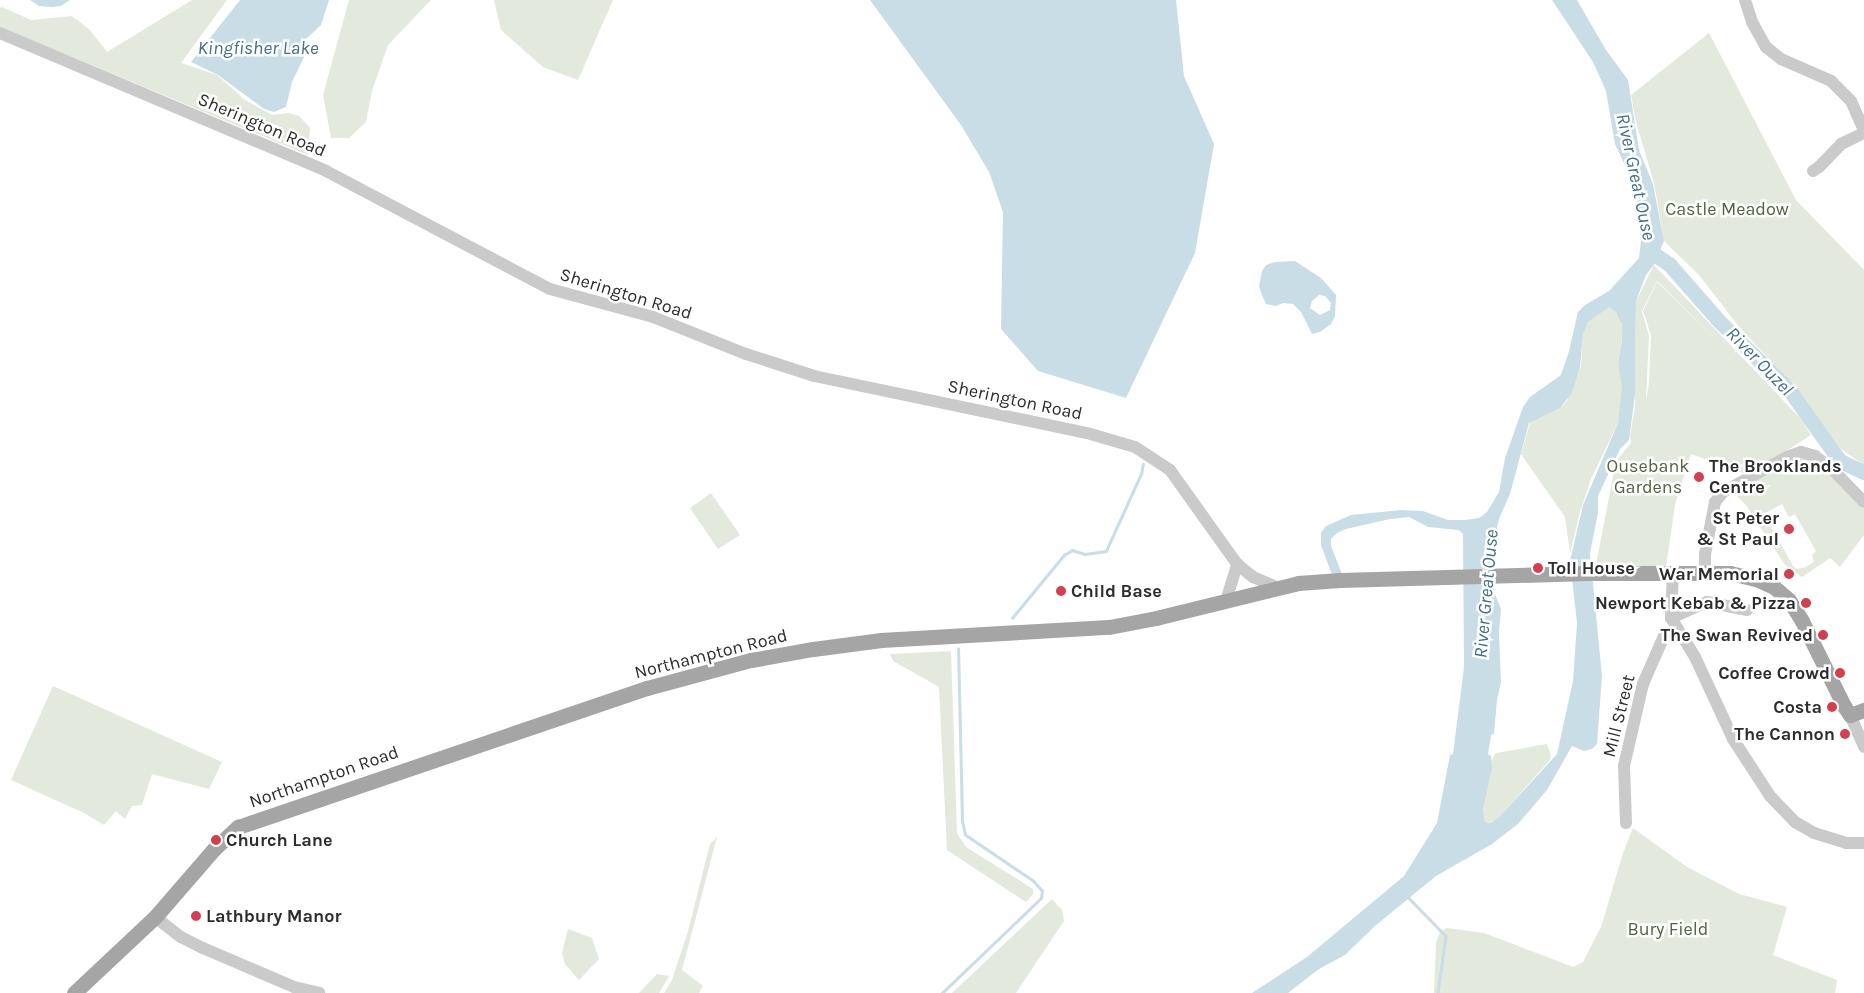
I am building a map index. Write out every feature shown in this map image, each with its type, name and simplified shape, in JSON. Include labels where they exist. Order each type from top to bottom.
[{"type":"main road","name":"Northampton Road","points":[[74,993],[155,917],[214,849],[238,827],[646,688],[751,660],[813,649],[891,640],[1109,626],[1156,618],[1298,584],[1340,580],[1596,573],[1730,573],[1756,579],[1774,587],[1789,600],[1857,712]]},
{"type":"street","points":[[1745,0],[1752,22],[1766,47],[1781,59],[1831,81],[1851,101],[1864,132],[1841,144],[1819,167],[1812,171]]},
{"type":"street","name":"Sherington Road","points":[[1,34],[326,171],[550,289],[652,317],[746,354],[814,376],[1087,433],[1135,447],[1170,470],[1237,564],[1253,577],[1279,588]]},
{"type":"street","points":[[1706,572],[1704,554],[1715,502],[1723,492],[1765,468],[1801,452],[1815,456],[1829,466],[1864,502]]},
{"type":"street","points":[[1226,601],[1237,564]]},
{"type":"street","points":[[1673,572],[1674,623],[1684,636],[1733,739],[1779,808],[1814,833],[1846,843],[1864,844]]},
{"type":"street","points":[[1674,623],[1707,602],[1747,610]]},
{"type":"street","name":"Mill Street","points":[[1626,823],[1624,766],[1643,684],[1664,636],[1674,623]]},
{"type":"street","points":[[1857,712],[1864,747]]},
{"type":"street","points":[[155,917],[181,937],[203,948],[294,986],[320,993]]},
{"type":"green space","points":[[192,0],[227,0],[181,63],[217,75],[245,100],[272,115],[289,113],[299,116],[310,128],[308,155],[0,27],[0,8],[2,7],[31,20],[72,16],[89,29],[107,52]]},
{"type":"green space","points":[[349,0],[431,0],[388,45],[372,91],[366,122],[349,138],[331,138],[323,95]]},
{"type":"green space","points":[[494,0],[613,0],[578,80],[543,67],[501,30]]},
{"type":"green space","name":"Castle Meadow","points":[[1709,33],[1796,200],[1864,270],[1864,465],[1841,449],[1797,389],[1740,328],[1699,275],[1664,241],[1654,183],[1636,122],[1631,95]]},
{"type":"green space","name":"Ousebank Gardens","points":[[1654,265],[1801,419],[1811,435],[1752,473],[1743,473],[1691,454],[1675,505],[1666,567],[1595,570],[1616,461],[1631,443],[1630,437],[1635,406],[1636,301]],"holes":[[[1657,281],[1727,350],[1657,282],[1643,311],[1651,335],[1649,383],[1646,400],[1649,336],[1642,311]]]},
{"type":"green space","points":[[1613,306],[1618,311],[1623,331],[1618,363],[1624,393],[1618,423],[1591,479],[1580,512],[1570,553],[1565,517],[1521,454],[1532,416],[1561,407],[1567,401],[1581,366],[1583,331],[1593,312]]},
{"type":"green space","points":[[1798,458],[1809,459],[1864,508],[1864,535],[1840,567],[1830,558],[1802,577],[1785,565],[1746,505],[1731,490]],"holes":[[[1782,504],[1789,517],[1795,514],[1816,551],[1812,555],[1814,562],[1806,567],[1797,569],[1793,566],[1764,514]]]},
{"type":"green space","points":[[711,493],[740,535],[718,549],[690,508]]},
{"type":"green space","points":[[951,651],[957,833],[966,847],[1033,889],[1033,894],[1026,902],[947,850],[939,687],[893,661],[890,654]]},
{"type":"green space","points":[[53,686],[222,762],[209,789],[152,774],[142,805],[132,806],[125,819],[116,811],[104,825],[84,813],[11,780]]},
{"type":"green space","points":[[1547,744],[1551,755],[1550,760],[1500,816],[1491,823],[1485,822],[1483,810],[1492,759],[1496,753]]},
{"type":"green space","name":"Bury Field","points":[[1633,828],[1687,867],[1739,894],[1787,907],[1773,955],[1837,980],[1835,993],[1434,993],[1436,943],[1440,932],[1447,928],[1484,933],[1573,967],[1583,962],[1601,927],[1623,853]]},
{"type":"green space","points":[[717,837],[682,970],[703,986],[699,993],[664,993],[672,980],[688,931],[710,844]]},
{"type":"green space","points":[[1052,899],[1062,910],[1064,921],[1016,993],[952,993]]},
{"type":"green space","points":[[568,929],[592,938],[599,959],[579,980],[565,964],[562,953]]},
{"type":"green space","points":[[657,974],[669,976],[659,993],[639,993]]},
{"type":"water","points":[[30,0],[70,0],[61,6],[52,7],[39,6]]},
{"type":"water","name":"Kingfisher Lake","points":[[240,0],[329,0],[321,25],[307,38],[308,49],[292,82],[286,107],[274,112],[264,109],[218,75],[191,62]]},
{"type":"water","points":[[870,0],[1176,0],[1184,76],[1214,144],[1195,253],[1126,398],[1038,371],[1001,329],[1003,212],[989,172],[961,125]]},
{"type":"water","name":"River Great Ouse","points":[[1552,0],[1577,0],[1606,50],[1628,80],[1639,150],[1653,184],[1664,241],[1654,265],[1646,275],[1636,301],[1635,395],[1629,440],[1620,449],[1598,496],[1598,513],[1590,553],[1602,676],[1597,744],[1592,749],[1584,751],[1572,746],[1547,790],[1518,824],[1492,844],[1436,876],[1375,926],[1345,955],[1319,969],[1288,993],[1252,993],[1307,957],[1404,876],[1437,823],[1450,755],[1453,754],[1464,667],[1463,534],[1458,530],[1428,527],[1409,517],[1390,519],[1346,529],[1337,533],[1331,539],[1331,546],[1342,574],[1332,575],[1321,545],[1321,533],[1326,526],[1351,515],[1401,510],[1423,511],[1448,520],[1465,520],[1479,518],[1487,512],[1499,492],[1505,458],[1523,407],[1530,397],[1561,375],[1578,312],[1585,305],[1609,291],[1639,258],[1641,240],[1635,187],[1615,144],[1606,91],[1593,62]],"holes":[[[1609,307],[1616,312],[1622,325],[1618,363],[1622,388],[1618,423],[1583,505],[1570,561],[1577,623],[1573,681],[1557,754],[1500,816],[1491,823],[1485,822],[1483,810],[1492,767],[1491,756],[1488,754],[1491,735],[1494,734],[1497,700],[1501,682],[1499,632],[1501,609],[1493,589],[1495,536],[1499,519],[1510,494],[1529,423],[1560,408],[1572,393],[1580,367],[1583,334],[1588,322]]]},
{"type":"water","points":[[1295,261],[1321,278],[1336,295],[1335,316],[1331,324],[1320,332],[1312,334],[1301,312],[1293,304],[1283,303],[1276,306],[1266,304],[1259,286],[1262,271],[1266,265],[1275,262]],"holes":[[[1319,295],[1325,296],[1331,303],[1330,310],[1320,315],[1310,308],[1312,301]]]},
{"type":"waterway","name":"River Ouzel","points":[[1651,252],[1669,264],[1718,320],[1790,391],[1840,461],[1864,472]]},
{"type":"waterway","points":[[1012,618],[1064,555],[1072,550],[1085,554],[1106,551],[1141,474],[1143,464]]},
{"type":"waterway","points":[[942,993],[1041,898],[1042,891],[1033,881],[965,835],[962,821],[958,649]]},
{"type":"waterway","points":[[1409,898],[1446,936],[1438,993]]},
{"type":"place","name":"The Brooklands Centre","points":[[1699,477]]},
{"type":"place","name":"St Peter & St Paul","points":[[1789,529]]},
{"type":"place","name":"Toll House","points":[[1538,568]]},
{"type":"place","name":"War Memorial","points":[[1789,574]]},
{"type":"place","name":"Child Base","points":[[1061,591]]},
{"type":"place","name":"Newport Kebab & Pizza","points":[[1806,603]]},
{"type":"place","name":"The Swan Revived","points":[[1823,635]]},
{"type":"place","name":"Coffee Crowd","points":[[1840,673]]},
{"type":"place","name":"Costa","points":[[1832,707]]},
{"type":"place","name":"The Cannon","points":[[1845,734]]},
{"type":"place","name":"Church Lane","points":[[216,840]]},
{"type":"place","name":"Lathbury Manor","points":[[196,916]]}]
